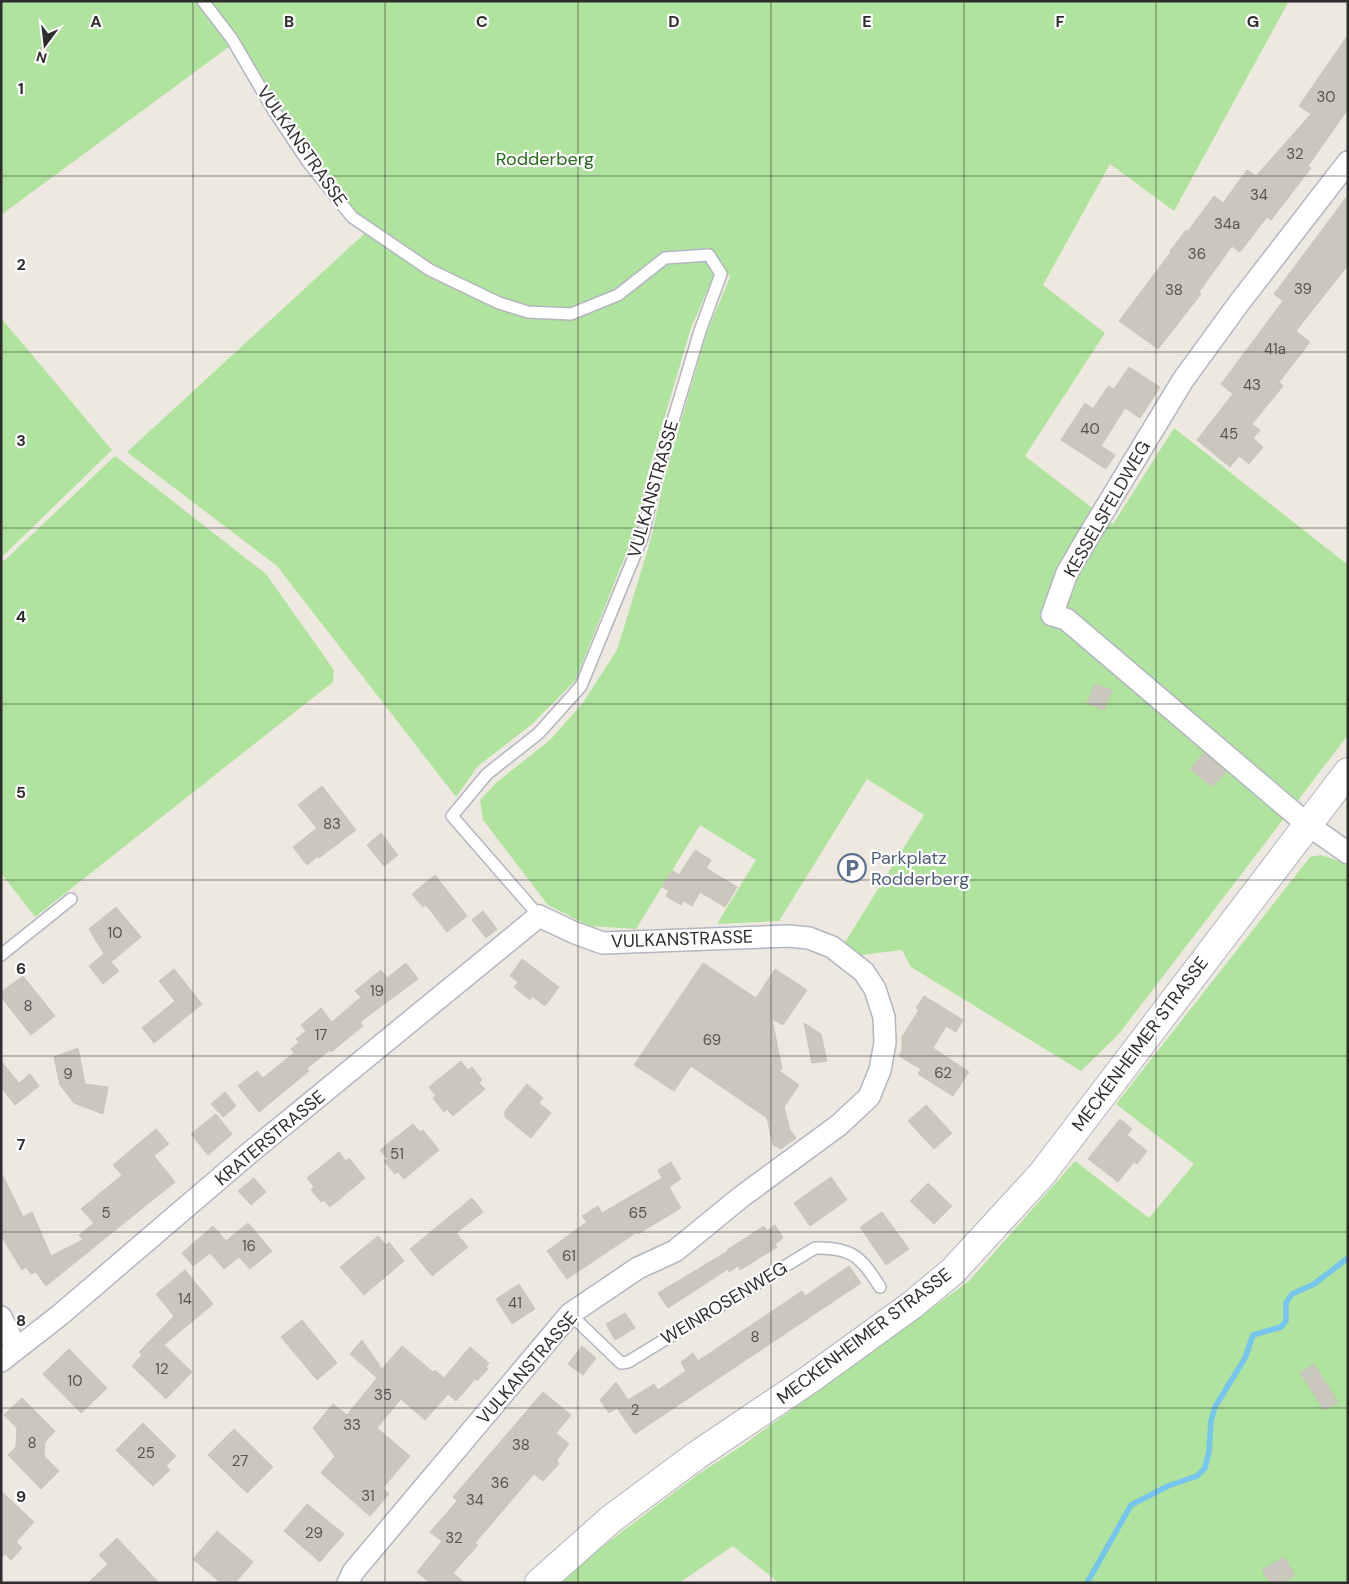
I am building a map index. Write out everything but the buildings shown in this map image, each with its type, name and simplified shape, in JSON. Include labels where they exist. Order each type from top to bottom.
[{"type":"main road","name":"MECKENHEIMER STRASSE","points":[[539,1583],[611,1519],[697,1456],[810,1379],[912,1305],[953,1271],[1042,1174],[1348,772]]},
{"type":"street","name":"KESSELSFELDWEG","points":[[1308,825],[1066,619],[1052,615],[1067,574],[1184,380],[1239,303],[1348,162]]},
{"type":"street","points":[[1308,825],[1348,853]]},
{"type":"street","name":"VULKANSTRASSE","points":[[348,1583],[353,1572],[570,1314],[638,1268],[675,1251],[742,1197],[840,1125],[869,1097],[880,1070],[885,1043],[884,1017],[875,989],[864,972],[832,947],[810,938],[762,936],[603,943],[575,934],[539,916]]},
{"type":"street","name":"KRATERSTRASSE","points":[[9,1355],[70,1306],[247,1155],[539,916]]},
{"type":"street","points":[[1,1317],[9,1355]]},
{"type":"lane","name":"VULKANSTRASSE","points":[[203,1],[232,39],[274,111],[308,162],[352,218],[430,270],[499,303],[528,312],[570,314],[618,295],[665,258],[709,255],[721,274],[700,331],[656,476],[643,535],[581,686],[540,733],[486,774],[452,816],[539,916]]},
{"type":"lane","points":[[1,954],[71,899]]},
{"type":"lane","name":"WEINROSENWEG","points":[[570,1314],[621,1363],[628,1362],[815,1248],[835,1248],[853,1254],[863,1261],[880,1287]]},
{"type":"green space","name":"Rodderberg","points":[[1,1],[1289,1],[1174,211],[1110,164],[1043,285],[1105,333],[1025,456],[1113,524],[1174,428],[1348,565],[1348,735],[1118,1035],[1081,1071],[911,967],[902,950],[861,955],[844,944],[924,815],[867,779],[779,921],[717,924],[756,860],[700,825],[636,929],[589,926],[548,905],[483,820],[480,800],[497,782],[550,740],[582,704],[617,650],[651,539],[664,479],[707,332],[731,275],[713,277],[691,328],[648,473],[636,529],[575,681],[531,725],[478,766],[456,797],[277,566],[127,452],[364,234],[304,166],[269,115],[230,46],[1,215]]},
{"type":"green space","points":[[1,318],[112,450],[2,557],[1,556]]},
{"type":"green space","points":[[115,456],[266,574],[334,670],[333,682],[35,917],[1,873],[1,558],[4,561]]},
{"type":"green space","points":[[1321,855],[1348,864],[1348,1583],[779,1583],[733,1546],[679,1583],[562,1583],[582,1562],[697,1475],[743,1445],[969,1281],[1075,1161],[1149,1218],[1194,1164],[1116,1104],[1310,857]]},
{"type":"waterway","points":[[1087,1583],[1131,1505],[1168,1486],[1197,1476],[1205,1468],[1209,1451],[1211,1421],[1215,1407],[1245,1358],[1253,1335],[1281,1327],[1286,1321],[1286,1303],[1292,1294],[1314,1284],[1348,1258]]},
{"type":"place","name":"Parkplatz Rodderberg","points":[[852,868]]}]
